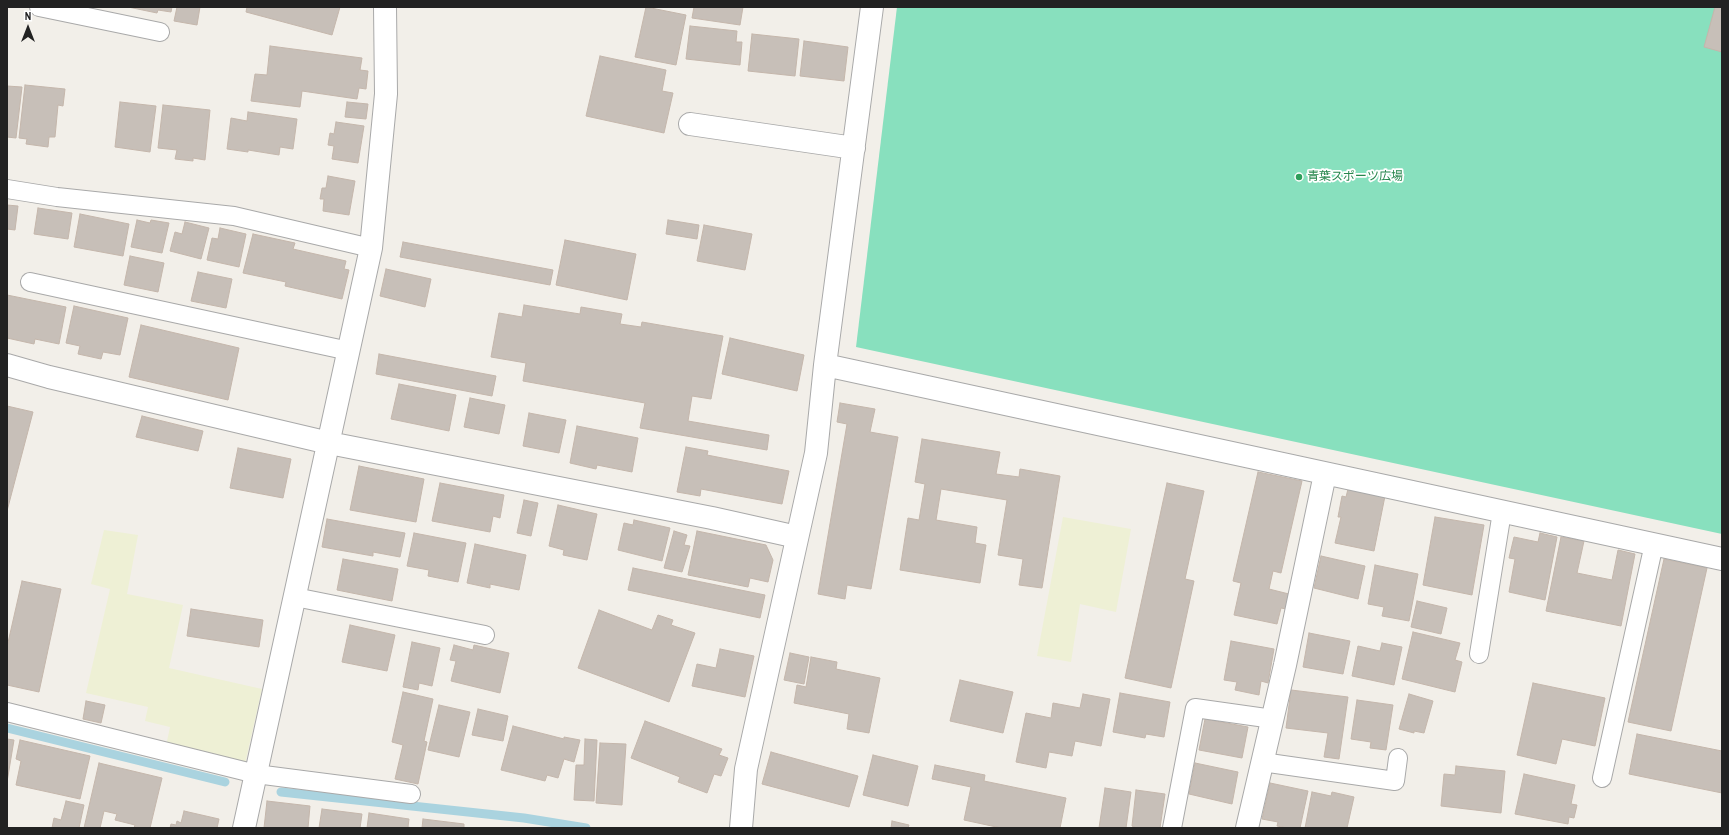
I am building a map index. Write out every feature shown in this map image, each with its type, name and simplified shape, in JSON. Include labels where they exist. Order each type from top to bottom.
[{"type":"street","points":[[244,828],[371,248],[386,94],[385,7]]},
{"type":"street","points":[[741,828],[746,769],[816,453],[872,7]]},
{"type":"street","points":[[690,124],[854,148]]},
{"type":"street","points":[[7,365],[57,379],[328,443],[712,518],[797,537]]},
{"type":"street","points":[[826,365],[1722,559]]},
{"type":"street","points":[[1247,828],[1273,718],[1325,474]]},
{"type":"lane","points":[[39,7],[160,32]]},
{"type":"lane","points":[[7,189],[57,197],[234,216],[371,248]]},
{"type":"lane","points":[[30,282],[349,351]]},
{"type":"lane","points":[[1479,654],[1502,512]]},
{"type":"lane","points":[[1602,778],[1654,544]]},
{"type":"lane","points":[[295,596],[485,635]]},
{"type":"lane","points":[[1172,828],[1195,708],[1273,718]]},
{"type":"lane","points":[[7,712],[256,774],[411,794]]},
{"type":"lane","points":[[1262,762],[1395,781],[1398,758]]},
{"type":"green space","name":"青葉スポーツ広場","points":[[897,7],[1722,7],[1722,534],[856,347]]},
{"type":"green space","points":[[1063,517],[1131,529],[1116,612],[1080,604],[1071,662],[1037,656]]},
{"type":"green space","points":[[104,530],[138,535],[127,594],[183,605],[169,668],[262,689],[245,764],[166,746],[170,727],[145,721],[148,707],[86,693],[110,589],[91,584]]},
{"type":"building","points":[[128,7],[172,7],[171,12],[158,10],[157,13]]},
{"type":"building","points":[[177,7],[200,7],[197,25],[174,21]]},
{"type":"building","points":[[247,7],[340,7],[332,35],[246,12]]},
{"type":"building","points":[[646,7],[686,15],[676,65],[635,57]]},
{"type":"building","points":[[694,7],[743,7],[740,25],[692,18]]},
{"type":"building","points":[[1715,7],[1722,7],[1722,52],[1704,47]]},
{"type":"building","points":[[690,26],[737,31],[736,42],[742,42],[740,65],[686,59]]},
{"type":"building","points":[[752,34],[799,39],[795,76],[748,71]]},
{"type":"building","points":[[804,41],[848,47],[844,81],[800,76]]},
{"type":"building","points":[[270,46],[362,58],[360,70],[368,71],[366,89],[359,88],[357,99],[302,91],[300,107],[251,101],[255,74],[267,75]]},
{"type":"building","points":[[600,56],[666,70],[662,91],[673,93],[664,133],[586,116]]},
{"type":"building","points":[[25,85],[65,89],[63,106],[58,105],[55,137],[49,137],[48,147],[26,144],[27,139],[19,138]]},
{"type":"building","points":[[7,86],[22,87],[16,138],[7,137]]},
{"type":"building","points":[[120,102],[156,106],[150,152],[115,147]]},
{"type":"building","points":[[347,102],[368,104],[366,119],[345,117]]},
{"type":"building","points":[[163,105],[210,110],[205,160],[193,158],[193,161],[175,159],[177,150],[158,148]]},
{"type":"building","points":[[248,112],[297,119],[293,149],[280,147],[279,155],[248,150],[248,152],[227,149],[231,118],[247,121]]},
{"type":"building","points":[[336,122],[364,126],[358,163],[332,159],[334,146],[328,145],[330,133],[334,134]]},
{"type":"building","points":[[328,176],[355,181],[349,215],[323,211],[324,199],[320,199],[322,188],[326,188]]},
{"type":"building","points":[[7,205],[18,206],[15,230],[7,229]]},
{"type":"building","points":[[38,208],[72,213],[68,239],[34,234]]},
{"type":"building","points":[[80,214],[129,224],[123,256],[74,247]]},
{"type":"building","points":[[137,220],[150,223],[151,220],[169,223],[162,253],[131,247]]},
{"type":"building","points":[[668,220],[699,225],[697,239],[666,234]]},
{"type":"building","points":[[185,222],[209,228],[201,259],[170,251],[175,232],[182,234]]},
{"type":"building","points":[[704,225],[752,234],[745,270],[697,261]]},
{"type":"building","points":[[220,228],[246,234],[239,267],[207,260],[212,238],[218,239]]},
{"type":"building","points":[[253,234],[295,243],[293,249],[346,261],[344,269],[349,270],[342,299],[285,286],[286,282],[243,273]]},
{"type":"building","points":[[565,240],[636,254],[627,300],[556,285]]},
{"type":"building","points":[[403,242],[553,270],[550,285],[400,257]]},
{"type":"building","points":[[130,256],[164,263],[158,292],[124,285]]},
{"type":"building","points":[[386,269],[431,279],[425,307],[380,296]]},
{"type":"building","points":[[198,272],[232,279],[226,308],[191,301]]},
{"type":"building","points":[[7,295],[66,307],[59,344],[35,339],[34,344],[7,338]]},
{"type":"building","points":[[524,305],[580,314],[581,307],[622,314],[620,324],[641,327],[642,322],[723,336],[711,399],[692,396],[688,421],[769,435],[767,450],[640,428],[645,403],[523,381],[526,363],[491,357],[499,313],[522,317]]},
{"type":"building","points":[[74,306],[128,318],[120,355],[103,352],[101,359],[78,354],[80,346],[66,343]]},
{"type":"building","points":[[141,325],[239,348],[228,400],[129,377]]},
{"type":"building","points":[[730,338],[804,355],[797,391],[722,374]]},
{"type":"building","points":[[379,354],[496,376],[492,396],[376,374]]},
{"type":"building","points":[[399,384],[456,395],[449,431],[391,419]]},
{"type":"building","points":[[470,398],[505,405],[499,434],[464,427]]},
{"type":"building","points":[[840,403],[875,409],[870,432],[898,437],[871,589],[847,585],[845,599],[818,594],[847,424],[837,422]]},
{"type":"building","points":[[7,406],[33,412],[7,511]]},
{"type":"building","points":[[529,413],[566,420],[559,453],[523,446]]},
{"type":"building","points":[[142,416],[203,431],[198,451],[136,437]]},
{"type":"building","points":[[577,426],[638,438],[632,472],[597,465],[596,469],[570,463]]},
{"type":"building","points":[[922,439],[1000,452],[996,474],[1019,477],[1020,469],[1060,476],[1042,588],[1019,585],[1023,559],[998,555],[1007,500],[941,489],[936,520],[977,527],[975,543],[986,545],[980,583],[900,570],[908,518],[919,520],[925,484],[915,482]]},
{"type":"building","points":[[686,447],[708,451],[707,455],[789,471],[782,504],[701,489],[700,496],[677,492]]},
{"type":"building","points":[[238,448],[291,459],[283,498],[230,488]]},
{"type":"building","points":[[359,466],[424,479],[416,522],[350,510]]},
{"type":"building","points":[[1258,472],[1302,481],[1281,573],[1273,571],[1269,589],[1289,594],[1286,609],[1281,608],[1277,624],[1234,615],[1241,583],[1233,581]]},
{"type":"building","points":[[440,483],[504,495],[500,518],[493,516],[490,532],[432,521]]},
{"type":"building","points":[[1167,483],[1204,491],[1185,579],[1194,581],[1171,688],[1125,678]]},
{"type":"building","points":[[1348,489],[1385,496],[1374,551],[1335,543],[1341,517],[1338,517],[1342,496],[1346,497]]},
{"type":"building","points":[[524,500],[538,503],[531,536],[517,533]]},
{"type":"building","points":[[558,505],[597,514],[587,560],[563,555],[564,550],[549,546]]},
{"type":"building","points":[[1435,517],[1484,525],[1472,595],[1423,585]]},
{"type":"building","points":[[327,519],[405,533],[400,557],[373,552],[373,556],[322,547]]},
{"type":"building","points":[[634,520],[670,528],[662,561],[618,550],[624,523],[633,525]]},
{"type":"building","points":[[674,531],[687,535],[684,545],[690,546],[682,572],[664,568]]},
{"type":"building","points":[[697,531],[766,545],[773,560],[768,582],[750,578],[748,587],[688,575]]},
{"type":"building","points":[[414,533],[466,543],[458,582],[428,576],[429,570],[407,566]]},
{"type":"building","points":[[1540,533],[1557,537],[1545,600],[1509,592],[1515,559],[1509,558],[1514,537],[1538,542]]},
{"type":"building","points":[[1561,537],[1584,541],[1577,573],[1612,580],[1618,550],[1635,554],[1621,626],[1546,611]]},
{"type":"building","points":[[475,544],[526,555],[519,590],[490,584],[490,588],[467,583]]},
{"type":"building","points":[[1321,556],[1365,566],[1358,599],[1314,588]]},
{"type":"building","points":[[343,559],[398,569],[392,601],[337,590]]},
{"type":"building","points":[[1664,559],[1707,568],[1671,731],[1628,722]]},
{"type":"building","points":[[1375,565],[1418,574],[1409,621],[1382,616],[1384,607],[1368,604]]},
{"type":"building","points":[[633,568],[765,595],[760,618],[628,590]]},
{"type":"building","points":[[22,581],[61,589],[39,692],[7,685],[7,647]]},
{"type":"building","points":[[1417,601],[1447,608],[1441,634],[1411,627]]},
{"type":"building","points":[[191,609],[263,620],[259,647],[187,636]]},
{"type":"building","points":[[599,610],[652,630],[658,615],[673,620],[671,625],[695,633],[669,702],[578,668]]},
{"type":"building","points":[[350,625],[395,635],[387,671],[342,662]]},
{"type":"building","points":[[1413,632],[1460,643],[1455,660],[1462,662],[1455,692],[1402,679]]},
{"type":"building","points":[[1309,633],[1350,641],[1343,674],[1303,667]]},
{"type":"building","points":[[1231,641],[1274,649],[1268,683],[1261,681],[1259,695],[1235,690],[1237,682],[1224,680]]},
{"type":"building","points":[[412,642],[440,648],[432,686],[419,683],[418,690],[403,687]]},
{"type":"building","points":[[1382,643],[1402,647],[1394,685],[1352,676],[1358,646],[1380,651]]},
{"type":"building","points":[[454,645],[473,650],[474,645],[509,653],[500,693],[451,681],[456,661],[450,660]]},
{"type":"building","points":[[720,649],[754,656],[745,697],[692,686],[697,664],[716,668]]},
{"type":"building","points":[[790,653],[809,657],[804,684],[784,680]]},
{"type":"building","points":[[811,657],[837,662],[836,669],[880,678],[869,733],[847,729],[849,714],[794,703],[797,685],[806,687]]},
{"type":"building","points":[[960,680],[1013,692],[1003,733],[950,721]]},
{"type":"building","points":[[1533,683],[1605,698],[1595,746],[1562,739],[1556,764],[1517,755]]},
{"type":"building","points":[[1291,690],[1348,697],[1339,759],[1324,757],[1328,733],[1286,728]]},
{"type":"building","points":[[403,692],[433,699],[424,741],[427,742],[418,784],[395,779],[403,745],[392,742]]},
{"type":"building","points":[[1120,693],[1170,702],[1164,737],[1146,734],[1145,738],[1113,732]]},
{"type":"building","points":[[1083,694],[1110,699],[1101,746],[1075,741],[1072,756],[1049,752],[1046,768],[1016,762],[1026,713],[1051,718],[1053,703],[1080,708]]},
{"type":"building","points":[[1409,694],[1433,701],[1424,733],[1414,731],[1414,733],[1399,729]]},
{"type":"building","points":[[1357,700],[1393,705],[1386,750],[1370,748],[1371,742],[1351,739]]},
{"type":"building","points":[[86,701],[105,705],[101,723],[83,719]]},
{"type":"building","points":[[439,705],[470,712],[459,757],[428,750]]},
{"type":"building","points":[[478,709],[508,716],[503,741],[472,735]]},
{"type":"building","points":[[1205,719],[1248,727],[1242,758],[1199,750]]},
{"type":"building","points":[[645,721],[722,749],[719,755],[728,758],[721,776],[714,774],[707,793],[678,782],[680,777],[631,758]]},
{"type":"building","points":[[513,726],[564,739],[564,737],[580,740],[574,762],[564,759],[558,778],[547,775],[545,781],[501,770]]},
{"type":"building","points":[[1637,734],[1722,751],[1722,793],[1629,774]]},
{"type":"building","points":[[7,739],[14,740],[7,782]]},
{"type":"building","points":[[585,739],[597,740],[594,801],[574,800],[576,765],[584,765]]},
{"type":"building","points":[[20,740],[90,756],[80,799],[16,785],[21,761],[16,759]]},
{"type":"building","points":[[600,743],[626,744],[622,805],[596,803]]},
{"type":"building","points":[[771,752],[858,776],[849,807],[762,784]]},
{"type":"building","points":[[873,755],[918,766],[908,806],[863,795]]},
{"type":"building","points":[[99,763],[162,778],[150,828],[134,828],[135,825],[115,820],[117,814],[104,811],[100,828],[84,828]]},
{"type":"building","points":[[1195,763],[1238,772],[1232,804],[1189,794]]},
{"type":"building","points":[[935,765],[985,775],[984,781],[1066,798],[1060,828],[1001,828],[964,820],[971,787],[932,779]]},
{"type":"building","points":[[1456,766],[1505,771],[1501,813],[1441,806],[1444,774],[1455,775]]},
{"type":"building","points":[[1524,774],[1575,785],[1571,804],[1577,805],[1574,818],[1569,817],[1568,824],[1515,814]]},
{"type":"building","points":[[1270,783],[1308,791],[1300,828],[1277,826],[1278,822],[1262,819]]},
{"type":"building","points":[[1105,788],[1131,792],[1126,828],[1099,828]]},
{"type":"building","points":[[1136,790],[1165,794],[1160,828],[1136,828],[1132,826]]},
{"type":"building","points":[[1312,792],[1331,796],[1332,792],[1354,797],[1347,828],[1305,828]]},
{"type":"building","points":[[66,801],[84,805],[79,828],[52,828],[54,818],[61,820]]},
{"type":"building","points":[[267,801],[310,806],[308,828],[264,828]]},
{"type":"building","points":[[322,809],[362,814],[360,828],[319,828]]},
{"type":"building","points":[[184,811],[219,819],[217,828],[170,828],[171,824],[176,825],[177,821],[181,823]]},
{"type":"building","points":[[369,813],[409,819],[408,827],[412,828],[367,828]]},
{"type":"building","points":[[423,819],[464,824],[464,828],[422,828]]},
{"type":"building","points":[[892,821],[909,825],[908,828],[891,828]]},
{"type":"waterway","points":[[7,728],[225,782]]},
{"type":"waterway","points":[[281,792],[524,818],[586,828]]},
{"type":"place","name":"青葉スポーツ広場","points":[[1299,177]]}]
